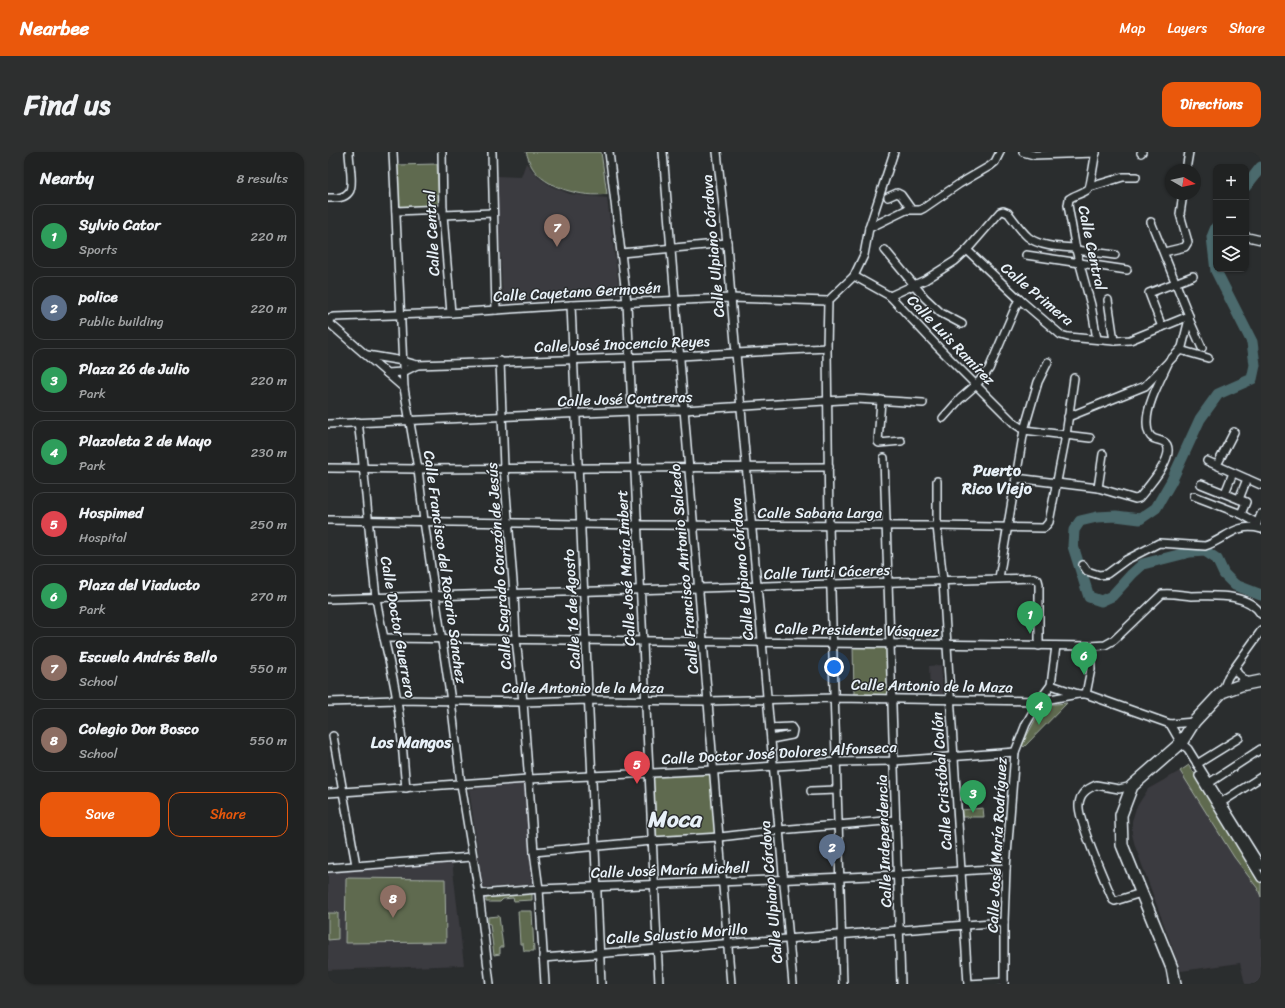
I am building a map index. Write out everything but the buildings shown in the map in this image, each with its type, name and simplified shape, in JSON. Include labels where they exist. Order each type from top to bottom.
[{"type":"main road","points":[[1174,984],[1172,968],[1122,845],[1121,815],[1132,786],[1181,743],[1194,722],[1222,692],[1241,684],[1261,682]]},
{"type":"street","points":[[328,198],[338,198],[349,192],[351,185],[349,152]]},
{"type":"street","name":"Calle Francisco del Rosario Sánchez","points":[[393,152],[404,388],[418,469],[424,521],[451,701],[461,784],[479,894],[490,984]]},
{"type":"street","name":"Calle Central","points":[[442,152],[443,212],[450,313]]},
{"type":"street","points":[[492,152],[496,310]]},
{"type":"street","name":"Calle José María Imbert","points":[[608,152],[627,303],[659,984]]},
{"type":"street","name":"Calle Francisco Antonio Salcedo","points":[[663,152],[731,984]]},
{"type":"street","name":"Calle Ulpiano Córdova","points":[[717,152],[727,243],[793,984]]},
{"type":"street","points":[[843,984],[829,526],[827,401],[828,300],[854,276],[864,255],[870,228],[894,152]]},
{"type":"street","points":[[870,228],[906,210],[920,210],[996,162],[1000,152]]},
{"type":"street","points":[[1023,152],[1034,155],[1096,152]]},
{"type":"street","name":"Calle Central","points":[[1096,152],[1090,187],[1088,190],[1069,199],[1068,205],[1076,249],[1091,305],[1097,339]]},
{"type":"street","points":[[1187,164],[1189,152]]},
{"type":"street","points":[[1090,187],[1123,177],[1136,177]]},
{"type":"street","points":[[888,197],[897,193],[901,195],[910,209]]},
{"type":"street","points":[[1164,252],[1185,247],[1188,242],[1180,214],[1182,200]]},
{"type":"street","points":[[890,296],[914,286],[955,261],[967,250],[1000,212],[1003,211],[1008,213],[1028,237],[1036,241],[1048,245],[1115,255]]},
{"type":"street","points":[[396,212],[493,213]]},
{"type":"street","points":[[1151,222],[1202,348]]},
{"type":"street","points":[[1249,237],[1261,240]]},
{"type":"street","points":[[621,252],[727,243]]},
{"type":"street","points":[[885,250],[925,298],[941,312],[962,324]]},
{"type":"street","name":"Calle Primera","points":[[967,250],[1019,299],[1061,335],[1114,341],[1130,340],[1189,317]]},
{"type":"street","points":[[1026,255],[1127,270]]},
{"type":"street","name":"Calle Luis Ramírez","points":[[854,276],[890,296],[939,348],[1015,424],[1024,430]]},
{"type":"street","points":[[1162,327],[1150,292],[1192,276]]},
{"type":"street","name":"Calle Cayetano Germosén","points":[[328,321],[329,318],[334,317],[450,313],[676,300],[731,298],[828,300]]},
{"type":"street","points":[[943,418],[960,399],[976,385],[989,369],[1019,299]]},
{"type":"street","points":[[1108,300],[1114,341]]},
{"type":"street","name":"Calle 16 de Agosto","points":[[571,305],[601,984]]},
{"type":"street","points":[[1068,417],[1145,386],[1180,350],[1189,317]]},
{"type":"street","points":[[328,321],[404,388]]},
{"type":"street","name":"Calle José Inocencio Reyes","points":[[367,355],[417,365],[630,356],[680,356],[827,348]]},
{"type":"street","points":[[1180,350],[1208,358]]},
{"type":"street","name":"Calle Sagrado Corazón de Jesús","points":[[500,361],[501,416],[516,639],[523,702],[534,852],[539,889],[545,984]]},
{"type":"street","points":[[1016,478],[1098,488],[1135,499],[1139,498],[1160,473],[1168,450],[1164,443],[1151,437],[1147,422],[1153,398],[1169,361]]},
{"type":"street","points":[[999,578],[1024,430],[1038,382],[1048,362]]},
{"type":"street","name":"Calle José Inocencio Reyes","points":[[387,373],[404,372],[417,365]]},
{"type":"street","points":[[1056,484],[1066,435],[1074,378]]},
{"type":"street","name":"Calle José Contreras","points":[[328,424],[576,413],[684,410],[857,398],[924,402]]},
{"type":"street","points":[[881,400],[878,442],[901,441]]},
{"type":"street","name":"Calle Doctor Guerrero","points":[[358,422],[377,598],[397,700],[406,788]]},
{"type":"street","points":[[1024,430],[1090,438]]},
{"type":"street","points":[[1217,465],[1234,432]]},
{"type":"street","points":[[1098,488],[1103,454]]},
{"type":"street","name":"Calle Independencia","points":[[884,458],[901,984]]},
{"type":"street","points":[[1207,461],[1261,485]]},
{"type":"street","points":[[328,468],[829,467]]},
{"type":"street","points":[[1225,493],[1233,473]]},
{"type":"street","points":[[1239,499],[1247,479]]},
{"type":"street","name":"Calle Cristóbal Colón","points":[[937,481],[937,526],[943,581],[968,984]]},
{"type":"street","name":"Calle Sabana Larga","points":[[328,520],[638,525],[937,526],[1044,528],[1049,522],[1056,484]]},
{"type":"street","points":[[1201,484],[1246,502],[1241,514]]},
{"type":"street","points":[[1194,496],[1241,514],[1258,526]]},
{"type":"street","points":[[1258,526],[1261,514]]},
{"type":"street","points":[[1083,565],[1087,571],[1092,574],[1107,574],[1126,560],[1159,544],[1205,546],[1211,544],[1235,529],[1258,526]]},
{"type":"street","name":"Calle Tunti Cáceres","points":[[328,599],[436,597],[1034,578],[1038,580],[1039,584],[1039,646]]},
{"type":"street","name":"Calle Presidente Vásquez","points":[[384,638],[1090,646],[1105,645],[1114,640],[1162,594],[1189,596],[1217,595],[1234,598],[1255,606],[1261,614]]},
{"type":"street","points":[[1222,692],[1228,677],[1261,631]]},
{"type":"street","name":"Calle José María Rodríguez","points":[[1004,983],[1006,868],[1015,752],[1026,724],[1039,701],[1051,685],[1056,646]]},
{"type":"street","points":[[1082,694],[1091,669],[1090,646]]},
{"type":"street","points":[[1235,668],[1238,674],[1250,683]]},
{"type":"street","name":"Calle Antonio de la Maza","points":[[1051,685],[1170,724]]},
{"type":"street","name":"Calle Antonio de la Maza","points":[[328,702],[397,700],[523,702],[589,700],[708,701],[835,698],[1039,701],[1082,694]]},
{"type":"street","points":[[1194,722],[1170,724],[1181,743],[1188,750],[1222,802],[1261,866]]},
{"type":"street","points":[[770,728],[787,726],[791,727],[793,730],[792,735],[771,739]]},
{"type":"street","points":[[333,736],[356,865]]},
{"type":"street","points":[[1197,764],[1239,738]]},
{"type":"street","points":[[1181,743],[1183,751],[1261,878]]},
{"type":"street","points":[[1209,783],[1261,749]]},
{"type":"street","name":"Calle Doctor José Dolores Alfonseca","points":[[328,792],[528,779],[592,777],[837,762],[894,761],[1015,752]]},
{"type":"street","points":[[1222,802],[1261,776]]},
{"type":"street","points":[[1132,786],[1118,789],[1096,785],[1083,793],[1079,800],[1078,808],[1085,831],[1113,900],[1141,893]]},
{"type":"street","points":[[810,791],[837,790]]},
{"type":"street","points":[[534,852],[720,837],[779,830],[896,820]]},
{"type":"street","points":[[328,868],[472,857]]},
{"type":"street","name":"Calle José María Michell","points":[[479,894],[597,886],[898,875],[1006,868]]},
{"type":"street","name":"Calle Salustio Morillo","points":[[543,958],[1004,922]]},
{"type":"street","points":[[968,984],[1004,983]]},
{"type":"shaded area","points":[[526,163],[538,177],[551,186],[570,194],[607,198],[620,295],[503,303],[496,176],[521,177]]},
{"type":"shaded area","points":[[941,665],[943,694],[930,694],[929,666]]},
{"type":"shaded area","points":[[1180,771],[1234,857],[1258,890],[1261,897],[1261,984],[1245,984],[1240,963],[1181,971],[1135,846],[1132,834],[1132,821],[1136,808],[1148,789]]},
{"type":"shaded area","points":[[525,783],[535,884],[483,888],[469,789]]},
{"type":"shaded area","points":[[452,861],[464,965],[328,970],[328,871]]},
{"type":"green space","points":[[526,152],[601,152],[607,194],[598,195],[576,193],[555,186],[538,174],[531,165]]},
{"type":"green space","points":[[437,164],[439,207],[398,210],[397,165]]},
{"type":"green space","points":[[853,646],[888,646],[889,695],[854,695]]},
{"type":"green space","points":[[1067,703],[1024,747],[1022,745],[1043,705]]},
{"type":"green space","points":[[1189,765],[1261,878],[1261,897],[1258,889],[1234,857],[1180,771]]},
{"type":"green space","points":[[711,774],[718,835],[657,839],[653,776]]},
{"type":"green space","points":[[983,808],[984,817],[962,817],[961,810]]},
{"type":"green space","points":[[346,878],[445,879],[446,942],[345,943]]},
{"type":"green space","points":[[532,892],[532,900],[514,901],[513,898],[503,899],[500,902],[486,902],[486,896]]},
{"type":"green space","points":[[518,911],[532,911],[534,951],[524,951],[523,944],[520,944]]},
{"type":"green space","points":[[328,913],[338,913],[338,939],[328,940]]},
{"type":"green space","points":[[499,916],[503,947],[500,947],[500,954],[494,955],[488,917]]},
{"type":"waterway","points":[[1249,182],[1261,167]]},
{"type":"waterway","points":[[1213,234],[1212,237],[1216,271],[1252,342],[1255,365],[1252,379],[1218,394],[1200,419],[1171,482],[1156,508],[1140,519],[1116,516],[1097,517],[1080,521],[1074,530],[1073,546],[1089,597],[1101,601],[1112,596],[1143,564],[1190,552],[1205,551],[1217,559],[1224,574],[1235,585],[1261,595]]},
{"type":"place","name":"Escuela Andrés Bello","points":[[557,247]]},
{"type":"place","name":"Sylvio Cator","points":[[1030,634]]},
{"type":"place","name":"Plaza del Viaducto","points":[[1084,675]]},
{"type":"place","name":"Plazoleta 2 de Mayo","points":[[1039,725]]},
{"type":"place","name":"Hospimed","points":[[637,784]]},
{"type":"place","name":"Plaza 26 de Julio","points":[[973,813]]},
{"type":"place","name":"police","points":[[832,867]]},
{"type":"place","name":"Colegio Don Bosco","points":[[393,918]]},
{"type":"district","name":"Puerto Rico Viejo","points":[[997,479]]},
{"type":"district","name":"Los Mangos","points":[[411,742]]},
{"type":"district","name":"Moca","points":[[675,819]]}]
